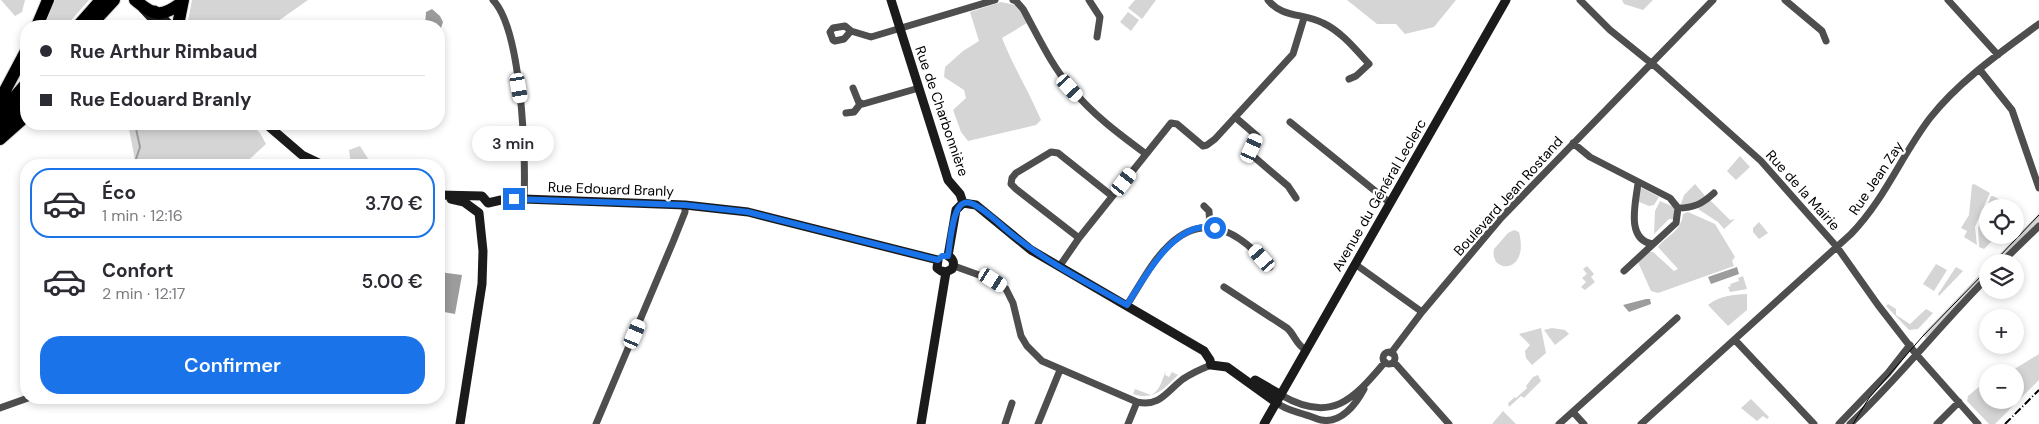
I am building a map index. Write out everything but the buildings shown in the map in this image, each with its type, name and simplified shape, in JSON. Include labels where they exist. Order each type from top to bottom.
[{"type":"highway","points":[[40,20],[48,0]]},
{"type":"highway","points":[[135,0],[154,16],[173,9],[182,2]]},
{"type":"highway","points":[[85,20],[109,1]]},
{"type":"highway","points":[[95,20],[109,1]]},
{"type":"highway","points":[[180,20],[182,2]]},
{"type":"highway","points":[[0,100],[20,62]]},
{"type":"highway","points":[[0,114],[20,91]]},
{"type":"highway","points":[[0,128],[20,105]]},
{"type":"highway","points":[[0,139],[20,121]]},
{"type":"street","points":[[493,0],[504,15],[522,105],[524,199]]},
{"type":"street","name":"Rue de Charbonnière","points":[[891,0],[948,180],[960,194],[963,203]]},
{"type":"street","points":[[851,31],[871,37],[900,30],[995,0]]},
{"type":"street","points":[[1013,0],[1023,10],[1054,66],[1070,88],[1086,106],[1109,126],[1146,154]]},
{"type":"street","points":[[1089,0],[1100,17],[1097,37]]},
{"type":"street","points":[[1268,0],[1277,10],[1326,24],[1370,64],[1356,76],[1349,79]]},
{"type":"street","name":"Avenue du Général Leclerc","points":[[1264,424],[1506,0]]},
{"type":"street","name":"Rue de la Mairie","points":[[1580,0],[1610,30],[1761,161],[1837,247],[1916,354],[1978,424]]},
{"type":"street","points":[[1785,0],[1822,31],[1826,41]]},
{"type":"street","points":[[1948,0],[1998,55]]},
{"type":"street","name":"Boulevard Jean Rostand","points":[[1391,353],[1422,312],[1501,218],[1709,1]]},
{"type":"street","points":[[1059,267],[1112,196],[1172,124],[1177,124],[1204,146],[1214,139],[1293,54],[1304,18]]},
{"type":"street","name":"Rue Jean Zay","points":[[1641,424],[1837,247],[1873,209],[1934,113],[1960,86],[2039,24]]},
{"type":"street","points":[[1980,70],[2012,110],[2039,188]]},
{"type":"street","points":[[853,88],[861,103]]},
{"type":"street","points":[[846,113],[854,112],[861,103],[919,88]]},
{"type":"street","points":[[1235,117],[1257,136],[1252,148],[1253,156],[1288,186],[1296,198]]},
{"type":"street","points":[[1290,122],[1390,203]]},
{"type":"street","points":[[266,130],[300,159]]},
{"type":"street","points":[[273,130],[302,155],[310,159]]},
{"type":"street","points":[[1574,143],[1590,156],[1638,183],[1670,198],[1678,208],[1676,223],[1624,271]]},
{"type":"street","points":[[1079,238],[1016,189],[1011,184],[1012,178],[1016,173],[1052,152],[1058,153],[1112,196]]},
{"type":"street","points":[[1638,183],[1635,231],[1647,243],[1653,244]]},
{"type":"street","points":[[1678,208],[1693,208],[1702,204],[1714,193]]},
{"type":"street","points":[[445,196],[484,197],[488,203],[486,210],[475,210],[464,202],[445,197]]},
{"type":"street","points":[[460,424],[482,284],[483,251],[472,199],[477,196]]},
{"type":"street","name":"Rue Edouard Branly","points":[[488,203],[501,200],[524,199],[685,205],[748,212],[938,260]]},
{"type":"street","points":[[948,256],[956,210],[963,203],[968,202],[979,207],[1031,250],[1204,350],[1211,362],[1227,367],[1279,399],[1305,407],[1328,408],[1346,401],[1366,384]]},
{"type":"street","points":[[596,424],[673,242],[685,212],[685,205]]},
{"type":"street","points":[[1204,206],[1209,212],[1210,227]]},
{"type":"street","points":[[2010,254],[2039,226]]},
{"type":"street","points":[[1127,305],[1161,254],[1170,244],[1194,229],[1210,227],[1234,234],[1255,249],[1270,267]]},
{"type":"street","points":[[920,424],[950,269],[953,261],[948,256],[942,256],[938,260],[939,270],[950,269],[993,280],[1006,289],[1013,303],[1019,331],[1027,346],[1042,361],[1137,402],[1151,403],[1158,400],[1185,378],[1211,362]]},
{"type":"street","points":[[1355,264],[1422,312]]},
{"type":"street","points":[[1224,287],[1287,328],[1298,345],[1306,350]]},
{"type":"street","points":[[1850,424],[1899,375],[1979,287]]},
{"type":"street","points":[[1559,424],[1677,318]]},
{"type":"street","points":[[1735,340],[1814,424]]},
{"type":"street","points":[[1839,424],[1888,373],[1910,345]]},
{"type":"street","points":[[1279,399],[1284,409],[1330,422],[1339,418],[1350,408],[1366,384],[1385,362],[1384,355],[1391,353],[1395,357],[1394,362],[1449,424]]},
{"type":"street","points":[[1385,362],[1388,364],[1394,362]]},
{"type":"street","points":[[1038,424],[1060,370]]},
{"type":"street","points":[[0,408],[20,401]]},
{"type":"street","points":[[1128,424],[1137,402]]},
{"type":"street","points":[[1937,424],[1959,402]]},
{"type":"street","points":[[1005,424],[1012,403]]},
{"type":"street","points":[[1328,408],[1330,422]]},
{"type":"street","points":[[1573,412],[1584,424]]},
{"type":"shaded area","points":[[1,0],[25,0],[22,12],[15,16]]},
{"type":"shaded area","points":[[52,0],[89,0],[71,20],[44,20]]},
{"type":"shaded area","points":[[192,0],[308,0],[280,20],[188,20]]},
{"type":"shaded area","points":[[1135,0],[1156,0],[1142,19],[1128,8]]},
{"type":"shaded area","points":[[1347,0],[1456,0],[1434,27],[1405,34],[1396,24],[1377,24]]},
{"type":"shaded area","points":[[1622,0],[1653,0],[1643,10],[1624,4]]},
{"type":"shaded area","points":[[1001,2],[1016,5],[1027,23],[1002,38],[1041,120],[1036,125],[968,141],[961,132],[953,110],[966,98],[964,90],[944,77],[945,67],[963,51],[979,41],[970,12]]},
{"type":"shaded area","points":[[432,9],[442,20],[425,20],[426,12]]},
{"type":"shaded area","points":[[1128,12],[1139,20],[1131,31],[1120,22]]},
{"type":"shaded area","points":[[129,130],[257,130],[266,144],[250,159],[135,159]]},
{"type":"shaded area","points":[[360,146],[368,159],[350,159],[349,150]]},
{"type":"shaded area","points":[[1740,156],[1750,167],[1736,180],[1727,171]]},
{"type":"shaded area","points":[[1695,184],[1706,197],[1689,206],[1681,204],[1684,195]]},
{"type":"shaded area","points":[[1974,184],[1990,193],[1987,199],[1979,199],[1979,218],[1975,227],[1977,245],[1964,237],[1967,231],[1961,228],[1969,215],[1972,185]]},
{"type":"shaded area","points":[[1642,188],[1659,197],[1654,205],[1649,206],[1637,201],[1639,189]]},
{"type":"shaded area","points":[[1993,196],[1998,199],[1990,199]]},
{"type":"shaded area","points":[[1710,200],[1730,220],[1735,219],[1724,229],[1718,222],[1698,209]]},
{"type":"shaded area","points":[[1660,201],[1674,207],[1675,219],[1669,219],[1654,234],[1655,211]]},
{"type":"shaded area","points":[[1688,212],[1715,224],[1735,257],[1732,261],[1734,266],[1658,293],[1651,291],[1638,262],[1649,252],[1653,252],[1674,271],[1678,269],[1658,247],[1677,229],[1683,214]]},
{"type":"shaded area","points":[[2039,213],[2039,221],[2024,236],[2024,229]]},
{"type":"shaded area","points":[[1759,222],[1768,233],[1759,239],[1753,232],[1753,228]]},
{"type":"shaded area","points":[[1979,226],[1979,244],[1989,244],[1984,249],[1979,247],[1978,228]]},
{"type":"shaded area","points":[[1514,230],[1519,232],[1521,246],[1519,256],[1515,263],[1503,266],[1497,263],[1494,257],[1494,249],[1508,233]]},
{"type":"shaded area","points":[[2009,244],[2017,244],[2007,254],[2000,254]]},
{"type":"shaded area","points":[[1936,264],[1947,270],[1934,291],[1923,284]]},
{"type":"shaded area","points":[[1587,266],[1594,274],[1591,277],[1595,282],[1585,290],[1581,287],[1586,282],[1582,278],[1587,274],[1583,269]]},
{"type":"shaded area","points":[[1737,267],[1739,274],[1711,284],[1708,277]]},
{"type":"shaded area","points":[[1956,267],[1963,271],[1939,296],[1938,294]]},
{"type":"shaded area","points":[[445,273],[462,275],[455,314],[445,312]]},
{"type":"shaded area","points":[[1979,275],[1979,283],[1926,338],[1922,335]]},
{"type":"shaded area","points":[[1743,276],[1747,289],[1730,292],[1728,287],[1731,286],[1730,284],[1739,281],[1738,278]]},
{"type":"shaded area","points":[[1747,294],[1747,310],[1728,326],[1708,305],[1722,297]]},
{"type":"shaded area","points":[[1650,299],[1651,304],[1629,312],[1623,305]]},
{"type":"shaded area","points":[[1888,304],[1896,309],[1896,315],[1910,324],[1926,309],[1933,313],[1918,329],[1909,330],[1886,306]]},
{"type":"shaded area","points":[[1541,328],[1546,353],[1532,365],[1526,358],[1525,351],[1530,345],[1519,334]]},
{"type":"shaded area","points":[[1552,328],[1565,330],[1569,334],[1555,345],[1544,330]]},
{"type":"shaded area","points":[[2039,354],[2039,380],[2024,395],[2024,364]]},
{"type":"shaded area","points":[[1166,370],[1165,375],[1169,377],[1172,372],[1178,375],[1163,389],[1153,395],[1147,396],[1133,394],[1135,389],[1151,395],[1157,391]]},
{"type":"shaded area","points":[[1538,375],[1541,381],[1524,398],[1521,396],[1509,407],[1508,403],[1527,388],[1526,386],[1533,377]]},
{"type":"shaded area","points":[[1979,387],[1979,409],[2010,409],[1995,424],[1989,424],[1967,401],[1968,396]]},
{"type":"shaded area","points":[[1751,399],[1769,417],[1767,419],[1763,416],[1757,421],[1741,408]]},
{"type":"shaded area","points":[[1503,411],[1516,424],[1492,424]]},
{"type":"waterway","points":[[136,130],[140,147],[136,159]]},
{"type":"tram line","points":[[2002,254],[2039,215]]},
{"type":"tram line","points":[[1853,424],[1869,398],[1922,337],[1979,278]]},
{"type":"railway","points":[[2005,424],[2039,390]]},
{"type":"route","points":[[514,199],[685,205],[748,212],[938,260],[942,256],[948,256],[956,210],[963,203],[968,202],[979,207],[1031,250],[1127,305],[1161,254],[1170,244],[1194,229],[1215,228]]}]
